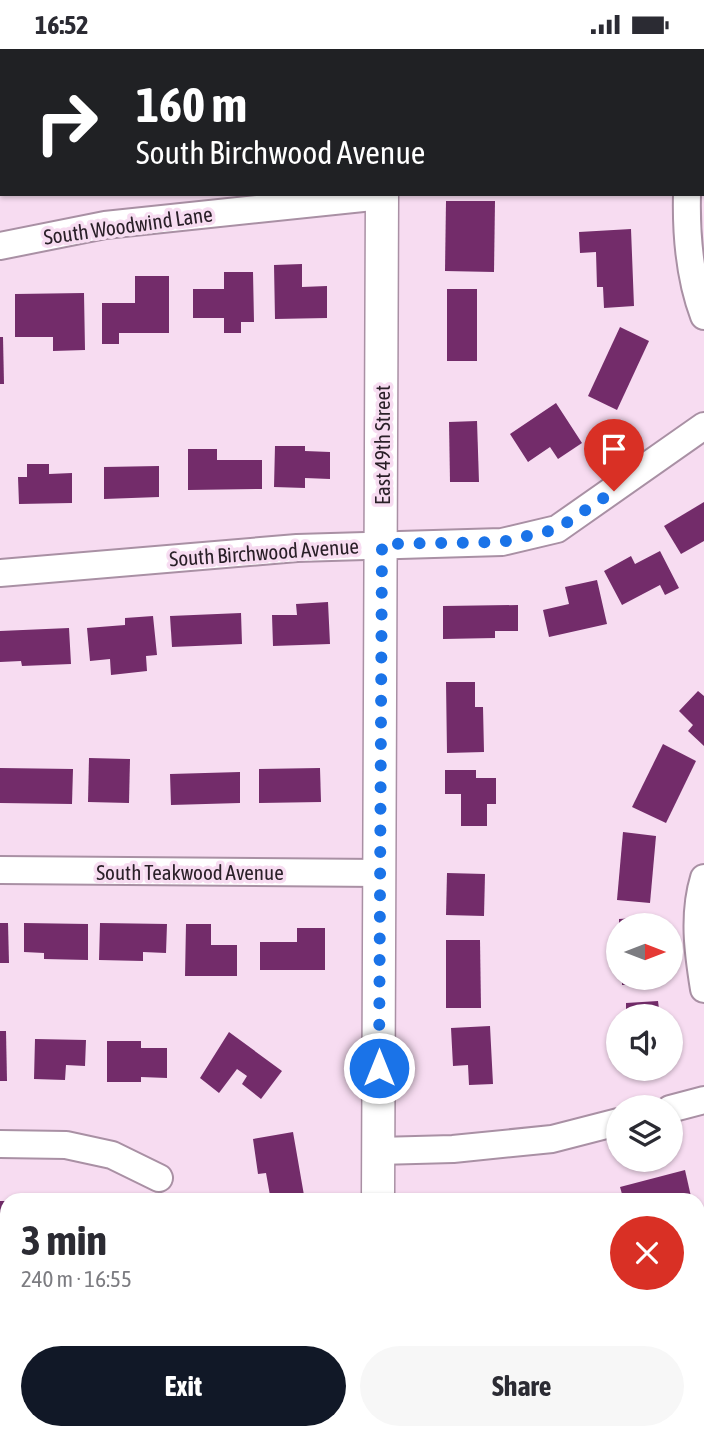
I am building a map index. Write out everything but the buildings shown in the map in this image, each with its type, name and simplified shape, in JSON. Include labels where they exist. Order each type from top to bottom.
[{"type":"street","name":"South Woodwind Lane","points":[[0,246],[105,225],[373,196]]},
{"type":"street","name":"East 49th Street","points":[[378,1193],[382,196]]},
{"type":"street","points":[[687,196],[696,294],[704,316]]},
{"type":"street","name":"South Birchwood Avenue","points":[[0,573],[297,548],[502,542],[557,529],[704,426]]},
{"type":"street","name":"South Teakwood Avenue","points":[[0,870],[380,873]]},
{"type":"street","points":[[704,878],[698,898],[698,950],[704,989]]},
{"type":"street","points":[[683,1106],[704,1100]]},
{"type":"street","points":[[378,1151],[453,1149],[552,1139],[606,1125]]},
{"type":"street","points":[[0,1145],[66,1145],[112,1155],[159,1178]]},
{"type":"route","points":[[379,1068],[382,544],[502,542],[557,529],[614,491]]}]
